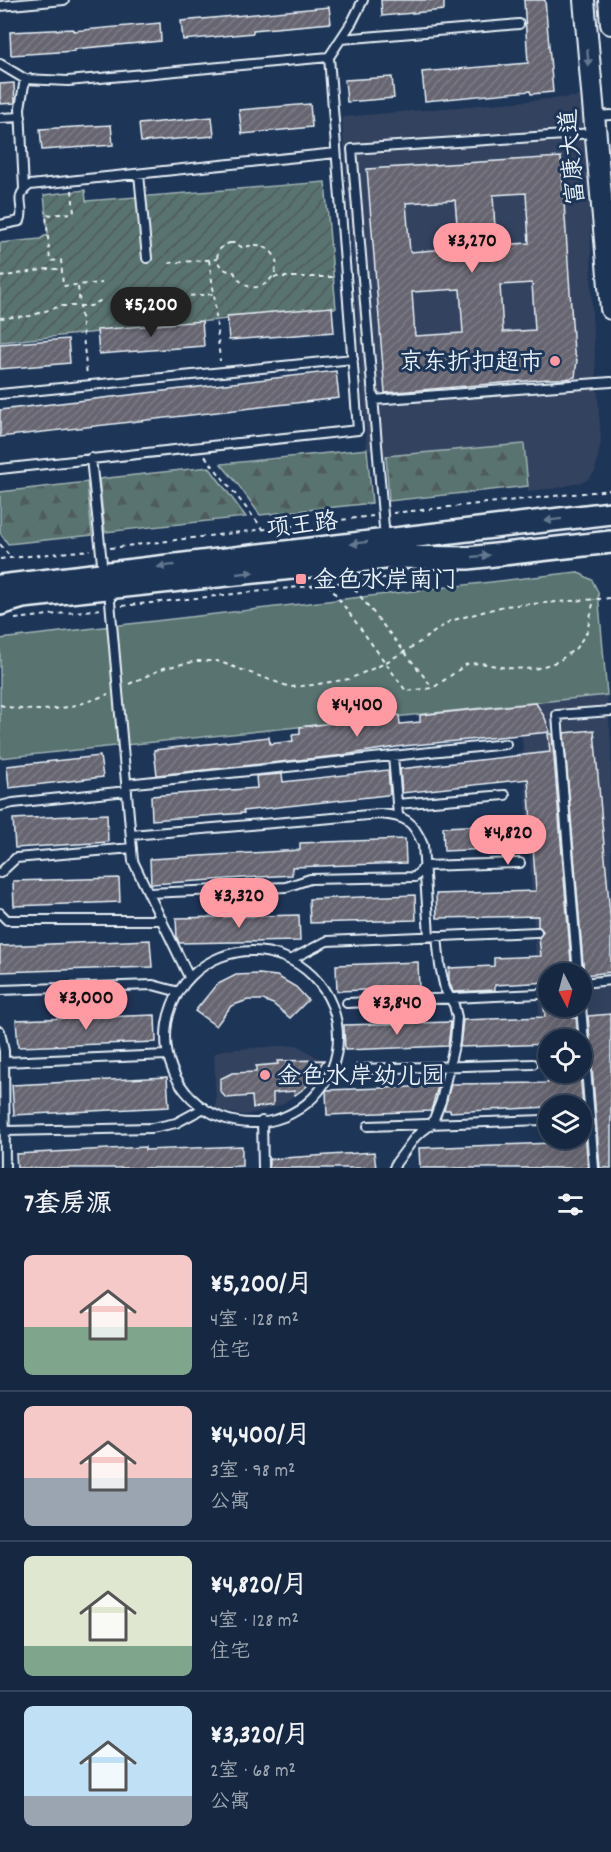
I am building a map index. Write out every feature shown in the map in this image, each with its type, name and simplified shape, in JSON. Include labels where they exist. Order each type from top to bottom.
[{"type":"main road","name":"项王路","points":[[0,586],[107,590],[385,540],[611,513]]},
{"type":"main road","name":"项王路","points":[[4,612],[23,597],[107,590],[394,557],[468,558],[611,542]]},
{"type":"street","name":"富康大道","points":[[584,0],[599,121],[611,309]]},
{"type":"street","points":[[609,0],[611,24]]},
{"type":"lane","points":[[0,6],[64,0]]},
{"type":"lane","points":[[358,430],[329,57],[352,22],[363,0]]},
{"type":"lane","points":[[341,39],[519,24]]},
{"type":"lane","points":[[0,64],[25,79],[68,81],[329,57]]},
{"type":"lane","points":[[0,225],[20,221],[22,215],[20,198],[24,189],[20,108],[25,79]]},
{"type":"lane","points":[[0,118],[21,117]]},
{"type":"lane","points":[[385,540],[352,149],[599,121]]},
{"type":"lane","points":[[24,189],[30,185],[336,153]]},
{"type":"lane","points":[[139,174],[147,258]]},
{"type":"lane","points":[[0,394],[352,359]]},
{"type":"lane","points":[[373,400],[611,382]]},
{"type":"lane","points":[[0,469],[375,428]]},
{"type":"lane","points":[[90,458],[118,690],[133,861],[189,977]]},
{"type":"lane","points":[[577,963],[556,715],[611,711]]},
{"type":"lane","points":[[0,806],[126,788],[506,744]]},
{"type":"lane","points":[[393,756],[398,815]]},
{"type":"lane","points":[[397,804],[505,795]]},
{"type":"lane","points":[[0,812],[13,803]]},
{"type":"lane","points":[[131,836],[380,814],[398,815],[408,820],[418,832],[423,845],[433,936],[445,989],[457,1017],[455,1041],[441,1101],[432,1124],[416,1136],[394,1168]]},
{"type":"lane","points":[[0,873],[16,858],[132,848]]},
{"type":"lane","points":[[148,893],[286,887],[310,879],[415,877],[425,866],[520,863]]},
{"type":"lane","points":[[0,913],[7,920],[162,920]]},
{"type":"lane","points":[[290,960],[327,941],[537,932]]},
{"type":"lane","points":[[241,951],[270,952],[290,960],[297,963],[319,982],[334,1007],[339,1036],[334,1064],[321,1089],[300,1108],[275,1120],[247,1123],[220,1117],[196,1102],[178,1081],[167,1055],[166,1027],[174,1000],[189,977],[213,960],[241,951]]},
{"type":"lane","points":[[592,982],[611,980]]},
{"type":"lane","points":[[0,990],[153,985],[179,992]]},
{"type":"lane","points":[[347,1003],[538,994]]},
{"type":"lane","points":[[581,1017],[594,1168]]},
{"type":"lane","points":[[0,1031],[4,1051],[2,1085],[5,1131],[2,1154],[5,1168]]},
{"type":"lane","points":[[4,1062],[167,1055]]},
{"type":"lane","points":[[359,1069],[532,1064]]},
{"type":"lane","points":[[5,1131],[152,1128],[176,1123],[204,1108]]},
{"type":"lane","points":[[368,1126],[538,1120]]},
{"type":"lane","points":[[262,1121],[263,1168]]},
{"type":"path","points":[[71,181],[74,213],[46,215],[50,261],[61,260],[63,286],[102,284]]},
{"type":"path","points":[[235,243],[243,248],[250,245],[264,247],[270,250],[276,263],[273,277],[262,286],[249,286],[238,279],[234,272],[221,267],[217,259],[219,250],[226,244],[235,243]]},
{"type":"path","points":[[169,263],[217,259]]},
{"type":"path","points":[[209,260],[221,372]]},
{"type":"path","points":[[0,277],[47,269],[62,269]]},
{"type":"path","points":[[273,277],[346,277]]},
{"type":"path","points":[[78,285],[88,385]]},
{"type":"path","points":[[172,297],[214,294]]},
{"type":"path","points":[[0,318],[30,316],[61,306],[91,306],[104,299]]},
{"type":"path","points":[[197,447],[263,529]]},
{"type":"path","points":[[0,559],[382,514],[611,490]]},
{"type":"path","points":[[0,544],[11,558]]},
{"type":"path","points":[[4,612],[107,590],[327,584],[409,575]]},
{"type":"path","points":[[349,582],[433,688]]},
{"type":"path","points":[[327,584],[406,691],[433,688],[467,664],[481,663],[506,668],[535,669],[559,661],[576,648],[586,632],[594,599]]},
{"type":"path","points":[[0,705],[18,710],[56,710],[84,704],[164,668],[197,661],[217,661],[290,687],[349,679],[414,646],[450,621],[504,606],[611,598]]},
{"type":"shaded area","points":[[584,96],[590,189],[592,315],[601,441],[595,472],[586,481],[558,488],[528,491],[524,444],[386,456],[367,449],[342,117]]},
{"type":"shaded area","points":[[607,695],[611,744],[611,1168],[549,1168],[548,1149],[592,1149],[592,1095],[544,1095],[544,1083],[592,1083],[592,1029],[540,1029],[540,1017],[592,1017],[592,963],[538,963],[538,992],[520,704]]},
{"type":"shaded area","name":"金色水岸幼儿园","points":[[297,1045],[323,1061],[322,1067],[311,1084],[281,1105],[254,1113],[245,1115],[220,1111],[216,1108],[214,1054],[222,1050]]},
{"type":"green space","points":[[325,182],[336,308],[0,342],[0,243],[40,239],[48,234],[44,195],[85,190],[86,201]]},
{"type":"green space","points":[[524,444],[528,486],[389,501],[386,456]]},
{"type":"green space","points":[[367,449],[372,503],[260,515],[221,464]]},
{"type":"green space","points":[[209,467],[246,517],[105,532],[99,479]]},
{"type":"green space","points":[[87,482],[92,535],[8,544],[0,533],[0,492]]},
{"type":"green space","points":[[577,572],[592,580],[598,592],[607,695],[0,758],[0,639]]},
{"type":"building","points":[[381,0],[444,0],[444,10],[382,16]]},
{"type":"building","points":[[524,0],[545,0],[553,92],[531,94],[530,91],[425,101],[422,72],[528,63]]},
{"type":"building","points":[[329,7],[331,23],[253,30],[253,33],[183,40],[181,21]]},
{"type":"building","points":[[160,23],[161,41],[74,49],[75,51],[11,55],[10,32],[73,29],[73,31]]},
{"type":"building","points":[[392,77],[394,98],[347,102],[345,80]]},
{"type":"building","points":[[14,83],[15,103],[0,104],[0,84]]},
{"type":"building","points":[[310,104],[312,127],[242,134],[239,110]]},
{"type":"building","points":[[212,117],[214,136],[141,142],[139,124]]},
{"type":"building","points":[[111,125],[113,145],[42,150],[40,129]]},
{"type":"building","points":[[561,157],[574,352],[577,360],[575,377],[385,393],[367,169]],"holes":[[[526,193],[529,243],[496,245],[493,195]],[[455,200],[459,248],[410,252],[406,203]],[[532,283],[535,330],[503,332],[500,285]],[[460,289],[463,333],[415,336],[412,292]]]},
{"type":"building","points":[[332,307],[334,332],[229,340],[227,316]]},
{"type":"building","points":[[202,321],[204,346],[99,354],[97,330]]},
{"type":"building","points":[[68,339],[70,363],[0,369],[0,344]]},
{"type":"building","points":[[336,371],[339,398],[0,437],[0,410]]},
{"type":"building","points":[[536,703],[550,732],[403,746],[336,756],[157,775],[154,750],[269,737],[270,744],[293,741],[292,735],[300,734],[300,727],[399,715],[400,724],[420,722],[420,715]]},
{"type":"building","points":[[594,730],[611,926],[611,972],[592,974],[592,963],[583,963],[564,733]]},
{"type":"building","points":[[548,734],[552,734],[571,963],[538,963],[538,983],[495,985],[495,990],[453,992],[449,981],[449,968],[494,966],[494,958],[541,956],[539,937],[543,931],[538,926],[538,916],[437,918],[436,894],[536,891],[533,847],[444,851],[443,827],[531,823],[528,779],[402,793],[400,769],[550,752]]},
{"type":"building","points":[[100,756],[103,777],[9,788],[7,766]]},
{"type":"building","points":[[388,770],[390,794],[387,795],[243,811],[244,813],[152,820],[151,796],[257,788],[256,776],[282,774],[283,782]]},
{"type":"building","points":[[107,814],[108,842],[15,848],[13,819]]},
{"type":"building","points":[[405,839],[406,863],[292,867],[292,875],[151,884],[150,859],[300,850],[300,843]]},
{"type":"building","points":[[119,878],[120,902],[14,906],[13,881]]},
{"type":"building","points":[[415,895],[416,920],[310,923],[309,899]]},
{"type":"building","points":[[299,915],[300,941],[179,943],[177,938],[176,918]]},
{"type":"building","points":[[150,940],[152,967],[0,972],[0,946]]},
{"type":"building","points":[[418,962],[419,988],[337,991],[336,965]]},
{"type":"building","points":[[236,975],[277,976],[296,987],[308,1000],[290,1018],[273,1004],[263,1000],[248,1000],[231,1006],[216,1026],[195,1011],[216,985]]},
{"type":"building","points":[[611,1014],[611,1168],[600,1168],[592,1067],[592,1029],[589,1029],[588,1017]]},
{"type":"building","points":[[155,1015],[156,1042],[18,1047],[16,1020]]},
{"type":"building","points":[[573,1017],[576,1018],[577,1029],[538,1029],[538,1044],[462,1047],[460,1046],[463,1020]]},
{"type":"building","points":[[451,1022],[448,1046],[345,1050],[344,1025]]},
{"type":"building","points":[[324,1060],[306,1087],[295,1095],[294,1091],[273,1093],[273,1105],[253,1108],[252,1096],[226,1098],[220,1091],[220,1079],[232,1073],[256,1072],[256,1066],[278,1064],[277,1061]]},
{"type":"building","points":[[167,1077],[169,1107],[14,1115],[12,1085]]},
{"type":"building","points":[[581,1083],[582,1095],[538,1095],[538,1108],[450,1112],[450,1110],[444,1110],[451,1084]]},
{"type":"building","points":[[438,1086],[431,1111],[327,1115],[326,1090]]},
{"type":"building","points":[[538,1144],[538,1149],[586,1149],[588,1168],[420,1168],[419,1148]]},
{"type":"building","points":[[242,1146],[242,1166],[199,1168],[17,1168],[16,1154],[145,1147],[145,1150]]},
{"type":"building","points":[[374,1152],[376,1168],[269,1168],[269,1159]]},
{"type":"place","name":"京东折扣超市","points":[[555,361]]},
{"type":"place","name":"金色水岸南门","points":[[301,579]]},
{"type":"place","name":"金色水岸幼儿园","points":[[265,1075]]}]
